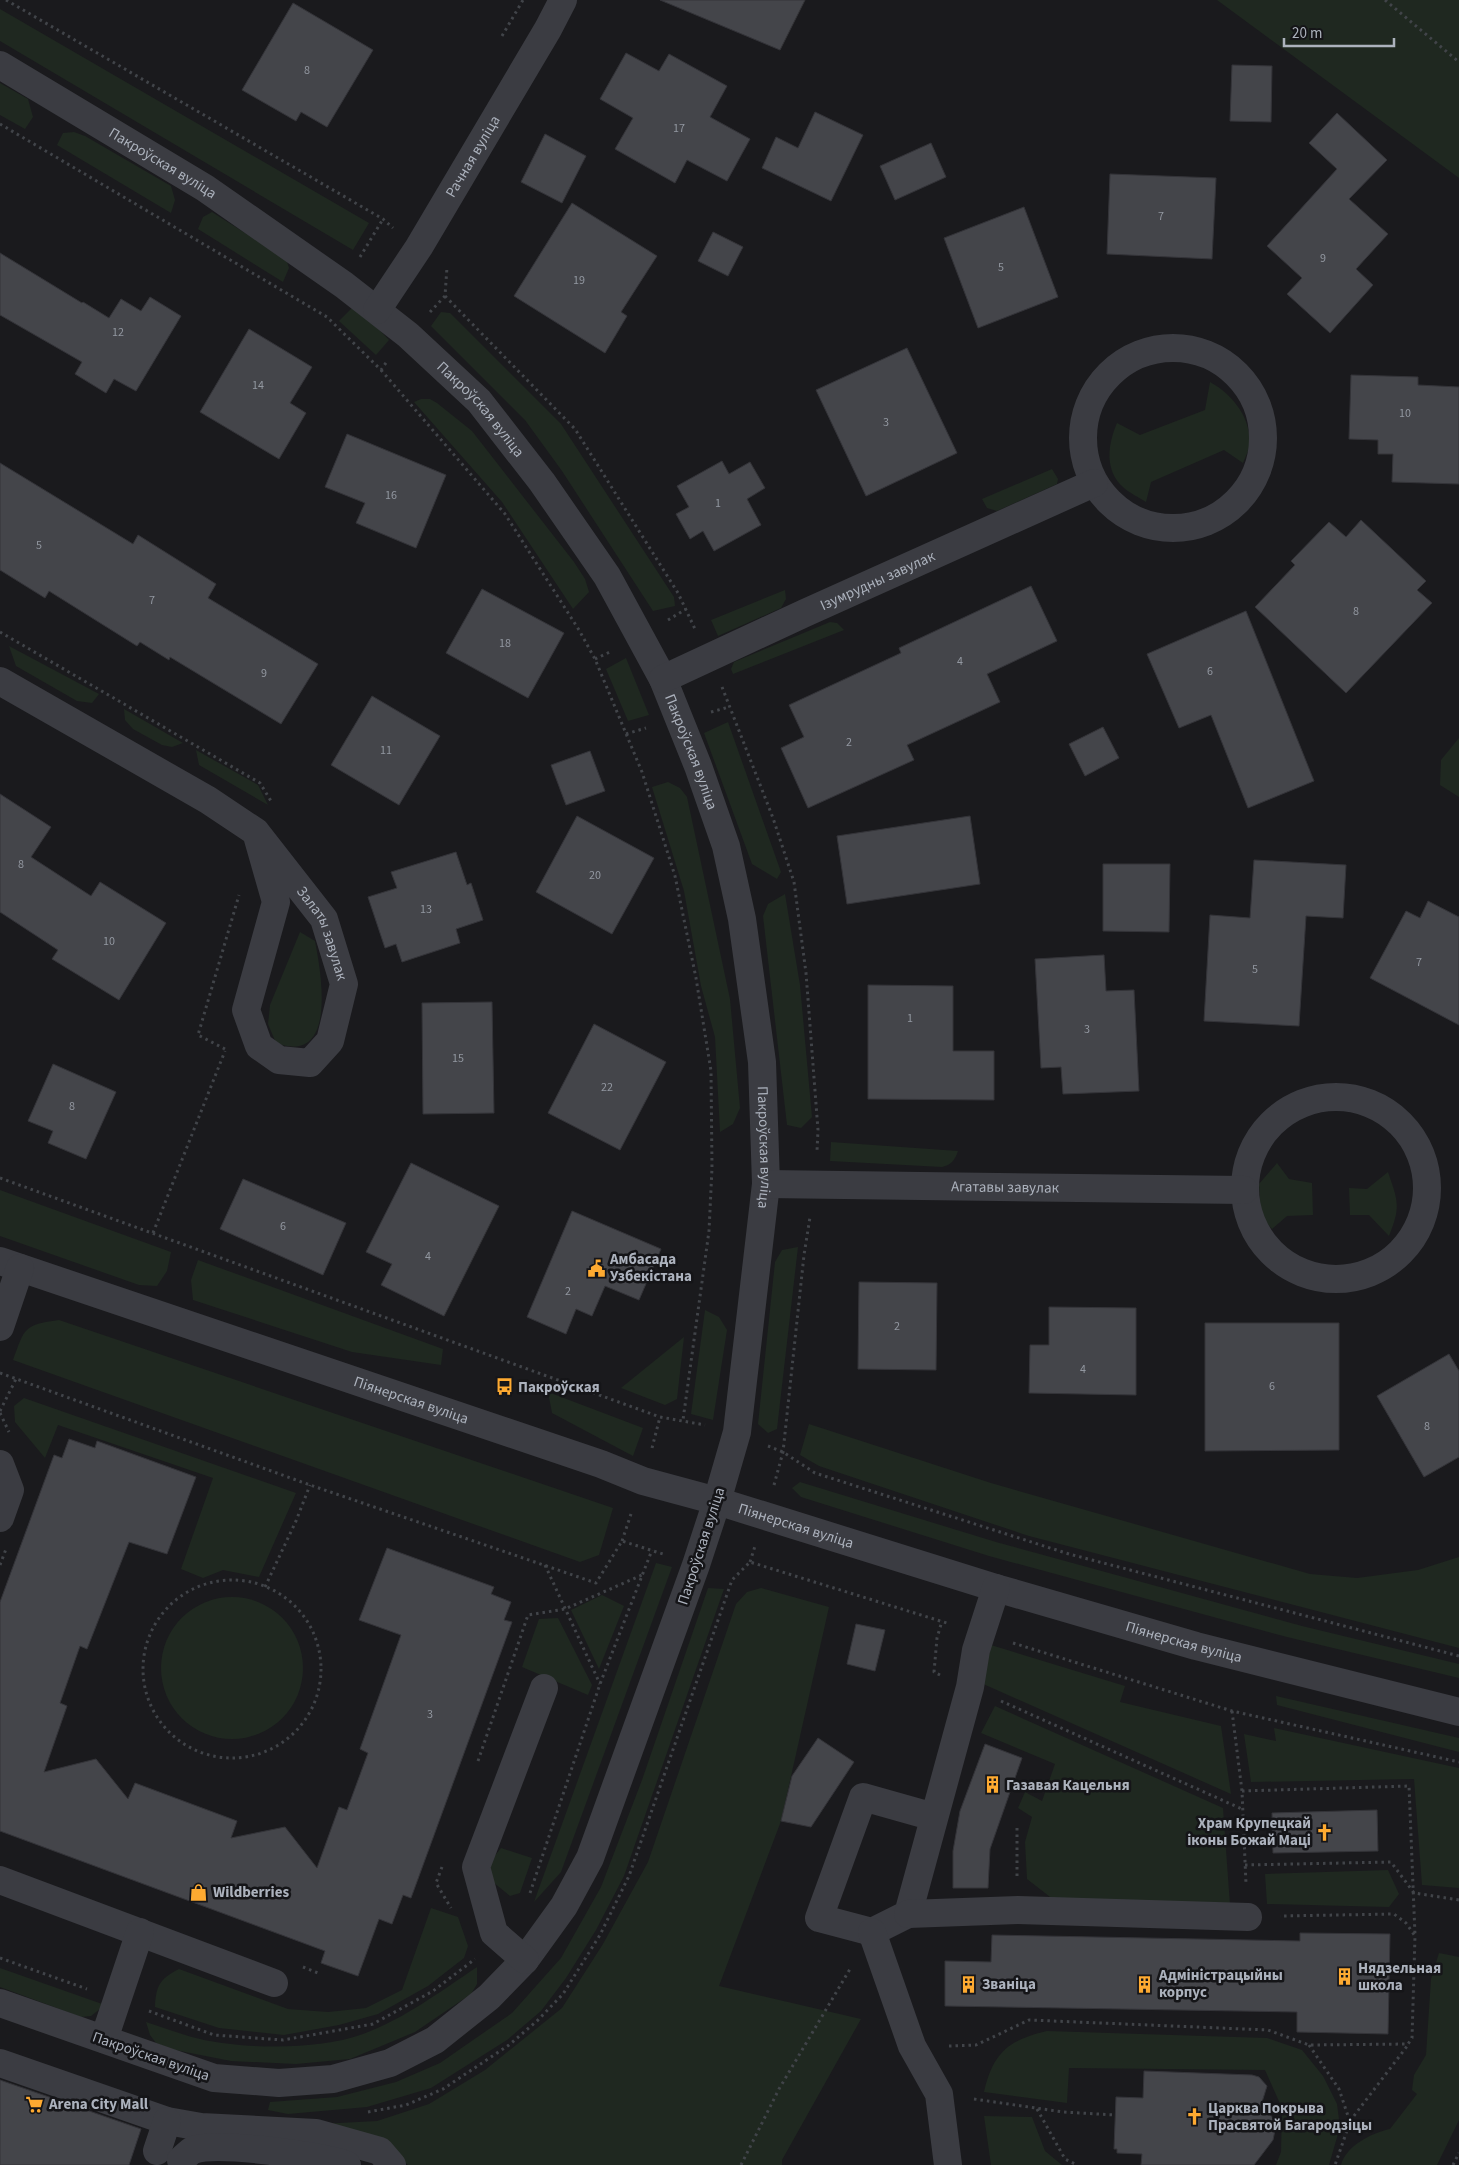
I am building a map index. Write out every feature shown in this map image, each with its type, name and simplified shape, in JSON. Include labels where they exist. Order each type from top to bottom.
[{"type":"street","name":"Рачная вуліца","points":[[377,310],[419,247],[548,29],[562,0]]},
{"type":"street","name":"Пакроўская вуліца","points":[[0,65],[205,188],[377,310],[408,335],[479,401],[542,482],[607,576],[663,680],[698,766],[726,846],[742,919],[762,1062],[766,1184],[737,1432],[717,1501],[696,1565],[590,1858],[564,1906],[525,1960],[489,1997],[435,2040],[390,2063],[333,2079],[278,2084],[214,2078],[0,2003]]},
{"type":"street","points":[[1161,347],[1191,349],[1219,359],[1242,378],[1258,404],[1264,434],[1260,464],[1247,490],[1226,512],[1198,525],[1168,529],[1139,522],[1119,511],[1113,507],[1094,483],[1083,455],[1082,426],[1091,397],[1108,373],[1133,356],[1161,347]]},
{"type":"street","name":"Ізумрудны завулак","points":[[663,680],[805,613],[1094,483]]},
{"type":"street","name":"Залаты завулак","points":[[0,681],[208,800],[256,832],[324,919],[344,984],[330,1040],[310,1063],[279,1060],[259,1046],[246,1010],[276,902],[256,832]]},
{"type":"street","points":[[1328,1097],[1356,1099],[1383,1110],[1396,1120],[1408,1132],[1422,1157],[1427,1185],[1423,1213],[1412,1239],[1398,1255],[1381,1267],[1359,1277],[1334,1280],[1310,1276],[1283,1263],[1262,1242],[1249,1217],[1244,1190],[1246,1167],[1254,1146],[1267,1128],[1282,1114],[1301,1103],[1328,1097]]},
{"type":"street","name":"Агатавы завулак","points":[[766,1184],[1244,1190]]},
{"type":"street","points":[[0,1327],[10,1265]]},
{"type":"street","name":"Піянерская вуліца","points":[[10,1265],[592,1461],[643,1481],[717,1501],[996,1588],[1196,1646],[1459,1712]]},
{"type":"street","points":[[0,1464],[10,1490],[0,1518]]},
{"type":"street","points":[[908,1914],[970,1687],[976,1650],[983,1634],[996,1588]]},
{"type":"street","points":[[525,1960],[494,1933],[476,1867],[544,1688]]},
{"type":"street","points":[[934,1818],[863,1796],[819,1918],[872,1932],[908,1914],[1018,1910],[1248,1916]]},
{"type":"street","points":[[0,1880],[274,1983]]},
{"type":"street","points":[[104,2039],[140,1932]]},
{"type":"street","points":[[872,1932],[912,2046],[939,2094],[948,2165]]},
{"type":"street","points":[[0,2063],[168,2121],[201,2127],[316,2133],[380,2151],[392,2165]]},
{"type":"street","points":[[168,2121],[169,2155],[214,2147],[271,2151],[336,2161],[347,2165]]},
{"type":"path","points":[[1385,0],[1459,62]]},
{"type":"path","points":[[380,370],[505,514],[579,630],[595,659],[642,772],[675,876],[696,978],[711,1071],[712,1168],[709,1230],[683,1420]]},
{"type":"path","points":[[0,632],[260,783],[275,807]]},
{"type":"path","points":[[226,1049],[198,1035],[240,892]]},
{"type":"path","points":[[0,1178],[660,1417],[737,1432],[782,1452],[814,1473],[1069,1554],[1459,1656]]},
{"type":"path","points":[[0,1373],[310,1485],[596,1583],[622,1541],[696,1565],[732,1580]]},
{"type":"path","points":[[0,1411],[16,1379]]},
{"type":"path","points":[[265,1586],[296,1521],[310,1485]]},
{"type":"path","points":[[0,1958],[214,2035],[283,2040],[364,2026],[373,2024],[433,1991],[473,1961],[494,1933],[528,1899],[600,1684],[652,1550]]},
{"type":"path","points":[[443,2089],[509,2045],[538,2020],[563,1994],[600,1934],[629,1876],[732,1580],[750,1562],[1232,1711],[1459,1762]]},
{"type":"path","points":[[544,1565],[600,1684]]},
{"type":"path","points":[[237,1580],[265,1586],[288,1601],[307,1621],[318,1646],[321,1673],[316,1699],[303,1723],[283,1742],[259,1754],[232,1758],[205,1754],[180,1742],[159,1722],[146,1696],[142,1668],[147,1640],[161,1614],[182,1595],[208,1583],[237,1580]]},
{"type":"path","points":[[970,1687],[1242,1808]]},
{"type":"path","points":[[1232,1711],[1242,1791],[1248,1916],[1394,1914],[1406,1923],[1415,1936]]},
{"type":"path","points":[[1242,1791],[1409,1786],[1415,1936],[1412,2038],[1350,2122],[1335,2165]]},
{"type":"path","points":[[1017,1828],[1018,1886]]},
{"type":"path","points":[[1245,1865],[1391,1862],[1414,1893],[1459,1900]]},
{"type":"path","points":[[741,2165],[779,2089],[872,1932]]},
{"type":"path","points":[[912,2046],[976,2045],[1029,2020],[1268,2030],[1309,2045],[1408,2044]]},
{"type":"path","points":[[1309,2045],[1339,2089],[1350,2122]]},
{"type":"path","points":[[939,2094],[1084,2114],[1115,2114]]},
{"type":"path","points":[[1036,2108],[1065,2159],[1077,2165]]},
{"type":"path","points":[[1453,2165],[1459,2153]]},
{"type":"shaded area","points":[[1217,0],[1459,0],[1459,178]]},
{"type":"shaded area","points":[[0,9],[369,223],[353,250],[0,41]]},
{"type":"shaded area","points":[[0,83],[28,99],[33,117],[25,129],[0,115]]},
{"type":"shaded area","points":[[74,132],[85,136],[171,186],[175,200],[171,213],[57,145],[63,133]]},
{"type":"shaded area","points":[[212,212],[286,259],[289,268],[283,282],[198,229],[203,217]]},
{"type":"shaded area","points":[[355,305],[389,340],[376,355],[339,321]]},
{"type":"shaded area","points":[[441,312],[450,313],[561,424],[674,597],[675,606],[653,611],[562,471],[525,420],[431,326]]},
{"type":"shaded area","points":[[1210,382],[1233,400],[1244,417],[1248,427],[1249,449],[1243,463],[1224,450],[1151,482],[1146,502],[1125,489],[1117,480],[1110,465],[1111,439],[1117,423],[1140,435],[1205,410]]},
{"type":"shaded area","points":[[421,399],[430,399],[437,403],[472,431],[574,562],[585,579],[589,592],[573,609],[502,502],[414,402]]},
{"type":"shaded area","points":[[1052,469],[1058,479],[1057,484],[997,511],[987,508],[982,499]]},
{"type":"shaded area","points":[[785,590],[786,599],[781,608],[718,636],[711,620]]},
{"type":"shaded area","points":[[830,622],[837,623],[844,630],[733,674],[731,669],[734,662]]},
{"type":"shaded area","points":[[9,646],[99,694],[92,703],[77,701],[16,666]]},
{"type":"shaded area","points":[[626,658],[649,715],[628,721],[606,669]]},
{"type":"shaded area","points":[[124,709],[183,743],[172,747],[162,745],[133,729],[125,720]]},
{"type":"shaded area","points":[[728,722],[781,872],[777,879],[752,864],[704,733]]},
{"type":"shaded area","points":[[1459,738],[1459,797],[1440,785],[1441,760]]},
{"type":"shaded area","points":[[196,750],[258,785],[268,805],[199,765]]},
{"type":"shaded area","points":[[668,782],[680,788],[687,797],[730,999],[740,1108],[733,1124],[720,1132],[715,1037],[701,986],[684,891],[652,787]]},
{"type":"shaded area","points":[[785,894],[800,985],[812,1117],[801,1128],[787,1125],[763,916],[768,904]]},
{"type":"shaded area","points":[[300,932],[315,941],[322,993],[321,1012],[317,1029],[309,1041],[296,1046],[276,1043],[268,1024],[270,1005]]},
{"type":"shaded area","points":[[831,1142],[958,1151],[952,1162],[942,1167],[830,1161]]},
{"type":"shaded area","points":[[1277,1163],[1289,1179],[1312,1183],[1313,1215],[1287,1216],[1272,1229],[1261,1217],[1259,1184]]},
{"type":"shaded area","points":[[1388,1172],[1397,1204],[1397,1211],[1389,1236],[1369,1215],[1350,1215],[1349,1188],[1367,1189]]},
{"type":"shaded area","points":[[0,1190],[171,1252],[167,1271],[157,1286],[139,1285],[0,1236]]},
{"type":"shaded area","points":[[798,1247],[777,1429],[768,1433],[758,1424],[775,1262],[782,1250]]},
{"type":"shaded area","points":[[198,1260],[443,1349],[441,1365],[352,1352],[193,1300],[191,1280]]},
{"type":"shaded area","points":[[705,1310],[719,1317],[727,1330],[713,1420],[691,1414]]},
{"type":"shaded area","points":[[59,1320],[613,1508],[599,1555],[580,1562],[13,1360],[20,1341],[27,1330],[38,1324]]},
{"type":"shaded area","points":[[684,1337],[677,1399],[665,1405],[621,1388]]},
{"type":"shaded area","points":[[548,1392],[643,1428],[633,1456],[552,1413]]},
{"type":"shaded area","points":[[24,1398],[296,1493],[259,1577],[223,1570],[203,1578],[181,1569],[213,1478],[58,1425],[45,1458],[15,1422],[14,1406]]},
{"type":"shaded area","points":[[809,1424],[991,1483],[1310,1574],[1357,1578],[1418,1570],[1459,1557],[1459,1648],[1029,1536],[819,1466],[800,1455]]},
{"type":"shaded area","points":[[800,1482],[996,1542],[1302,1626],[1459,1664],[1459,1678],[1287,1637],[989,1556],[801,1497],[792,1488]]},
{"type":"shaded area","points":[[656,1563],[672,1567],[561,1872],[534,1902]]},
{"type":"shaded area","points":[[708,1588],[724,1589],[624,1876],[596,1930],[566,1978],[541,2011],[507,2040],[431,2088],[367,2107],[288,2114],[268,2110],[270,2102],[337,2097],[396,2082],[440,2063],[512,2013],[561,1958],[601,1887],[642,1780]]},
{"type":"shaded area","points":[[761,1588],[829,1607],[781,1821],[719,1986],[861,2019],[782,2160],[782,2165],[408,2165],[382,2144],[320,2124],[377,2121],[429,2104],[485,2070],[562,2008],[603,1944],[648,1862],[736,1604],[747,1592]]},
{"type":"shaded area","points":[[602,1595],[624,1606],[599,1669],[571,1610]]},
{"type":"shaded area","points":[[232,1597],[246,1598],[259,1602],[272,1609],[282,1618],[291,1628],[298,1641],[302,1654],[302,1682],[298,1695],[291,1708],[282,1718],[272,1727],[259,1734],[246,1738],[232,1739],[218,1738],[205,1734],[192,1727],[182,1718],[173,1708],[166,1695],[162,1682],[161,1668],[162,1654],[166,1641],[173,1628],[182,1618],[192,1609],[205,1602],[218,1598]]},
{"type":"shaded area","points":[[558,1618],[592,1685],[588,1695],[522,1667],[539,1619]]},
{"type":"shaded area","points":[[991,1645],[1125,1686],[1120,1702],[1221,1726],[1231,1794],[981,1683]]},
{"type":"shaded area","points":[[1276,1696],[1459,1738],[1459,1752],[1277,1705]]},
{"type":"shaded area","points":[[995,1706],[1223,1808],[1230,1905],[1054,1900],[1027,1879],[1025,1842],[1032,1817],[1018,1808],[1025,1792],[1042,1801],[1055,1764],[981,1733]]},
{"type":"shaded area","points":[[1274,1728],[1459,1768],[1459,1888],[1422,1885],[1414,1779],[1251,1782],[1244,1734],[1276,1741]]},
{"type":"shaded area","points":[[501,1848],[532,1858],[520,1893],[510,1896],[493,1882],[489,1863]]},
{"type":"shaded area","points":[[1388,1870],[1399,1894],[1389,1907],[1267,1904],[1265,1874]]},
{"type":"shaded area","points":[[431,1908],[458,1917],[468,1946],[464,1958],[428,1986],[378,2014],[339,2025],[284,2035],[219,2028],[155,2007],[156,1993],[160,1984],[167,1976],[179,1969],[288,2009],[328,2012],[366,2008],[402,1990]]},
{"type":"shaded area","points":[[1439,1953],[1459,1957],[1459,2120],[1437,2165],[1341,2165],[1348,2152],[1360,2141],[1390,2129],[1417,2094],[1412,2090],[1414,2075],[1426,2055],[1431,1979]]},
{"type":"shaded area","points":[[477,1967],[477,1984],[471,1994],[415,2032],[350,2059],[296,2064],[231,2061],[175,2050],[156,2043],[150,2035],[146,2022],[204,2040],[222,2043],[284,2046],[326,2043],[363,2034],[393,2021]]},
{"type":"shaded area","points":[[0,1968],[105,2005],[91,2016],[81,2017],[0,1987]]},
{"type":"shaded area","points":[[1047,2031],[1267,2038],[1302,2050],[1323,2076],[1337,2104],[1340,2127],[1329,2165],[1276,2165],[1281,2152],[1282,2108],[1265,2070],[1069,2068],[1067,2103],[984,2092],[992,2067],[1004,2050],[1022,2039]]},
{"type":"shaded area","points":[[984,2116],[1032,2117],[1045,2151],[1062,2165],[991,2165]]},
{"type":"building","points":[[660,0],[805,0],[780,50]]},
{"type":"building","points":[[293,3],[373,50],[327,127],[301,112],[296,121],[242,90]]},
{"type":"building","points":[[626,53],[659,71],[669,54],[727,86],[710,117],[750,139],[727,181],[687,160],[675,183],[615,149],[633,118],[600,99]]},
{"type":"building","points":[[1232,65],[1272,66],[1271,122],[1230,121]]},
{"type":"building","points":[[815,112],[863,135],[831,201],[762,168],[776,137],[798,148]]},
{"type":"building","points":[[1337,113],[1387,160],[1349,199],[1388,234],[1356,269],[1373,285],[1330,333],[1287,294],[1302,278],[1267,246],[1337,169],[1309,143]]},
{"type":"building","points":[[545,134],[586,156],[562,203],[521,182]]},
{"type":"building","points":[[931,143],[946,177],[895,200],[880,166]]},
{"type":"building","points":[[1110,174],[1216,178],[1212,259],[1107,254]]},
{"type":"building","points":[[572,203],[657,256],[621,312],[627,316],[605,353],[514,296]]},
{"type":"building","points":[[1024,207],[1058,297],[978,328],[944,238]]},
{"type":"building","points":[[713,232],[743,247],[728,276],[698,261]]},
{"type":"building","points":[[0,253],[109,318],[121,299],[141,311],[150,297],[181,316],[136,391],[114,379],[106,393],[75,374],[82,362],[0,315]]},
{"type":"building","points":[[249,329],[312,367],[290,403],[306,413],[279,459],[200,412]]},
{"type":"building","points":[[907,348],[957,453],[866,496],[816,390]]},
{"type":"building","points":[[1351,375],[1418,377],[1418,385],[1459,387],[1459,484],[1392,482],[1393,454],[1378,454],[1378,440],[1349,439]]},
{"type":"building","points":[[347,434],[446,475],[416,548],[356,523],[365,503],[325,487]]},
{"type":"building","points":[[722,461],[729,474],[750,462],[765,488],[747,499],[761,525],[714,551],[703,531],[690,539],[676,514],[689,507],[677,486]]},
{"type":"building","points":[[0,463],[133,544],[138,535],[216,584],[208,598],[318,664],[281,724],[170,657],[169,660],[140,642],[137,646],[49,591],[45,598],[0,570]]},
{"type":"building","points":[[1361,520],[1426,581],[1417,590],[1432,603],[1346,693],[1255,607],[1295,565],[1291,561],[1329,522],[1346,537]]},
{"type":"building","points":[[1031,586],[1057,641],[987,674],[1000,702],[907,745],[914,760],[808,808],[781,748],[804,737],[789,705],[901,653],[899,648]]},
{"type":"building","points":[[482,589],[564,633],[528,698],[446,653]]},
{"type":"building","points":[[1246,611],[1314,781],[1248,808],[1211,715],[1179,728],[1147,654]]},
{"type":"building","points":[[372,696],[440,736],[399,805],[331,765]]},
{"type":"building","points":[[1103,727],[1119,758],[1085,776],[1069,744]]},
{"type":"building","points":[[590,751],[605,791],[566,805],[551,765]]},
{"type":"building","points":[[0,794],[51,827],[31,857],[91,896],[100,882],[166,923],[119,1000],[52,959],[58,950],[0,912]]},
{"type":"building","points":[[577,816],[654,858],[612,934],[536,892]]},
{"type":"building","points":[[970,816],[980,884],[847,904],[837,836]]},
{"type":"building","points":[[456,852],[467,885],[471,883],[483,920],[456,929],[460,943],[402,962],[396,944],[385,948],[368,897],[397,888],[391,872]]},
{"type":"building","points":[[1254,860],[1346,865],[1343,918],[1306,916],[1299,1026],[1204,1021],[1210,915],[1250,918]]},
{"type":"building","points":[[1103,864],[1170,864],[1169,932],[1103,931]]},
{"type":"building","points":[[1428,901],[1459,917],[1459,1025],[1370,978],[1406,911],[1420,918]]},
{"type":"building","points":[[1104,955],[1106,991],[1134,990],[1139,1091],[1063,1094],[1061,1067],[1041,1068],[1035,959]]},
{"type":"building","points":[[868,985],[953,986],[953,1051],[994,1051],[994,1100],[868,1099]]},
{"type":"building","points":[[492,1002],[494,1113],[423,1114],[422,1003]]},
{"type":"building","points":[[594,1024],[666,1062],[620,1150],[548,1113]]},
{"type":"building","points":[[53,1064],[116,1092],[86,1159],[48,1143],[53,1131],[28,1121]]},
{"type":"building","points":[[411,1163],[499,1206],[444,1316],[381,1285],[392,1264],[366,1252]]},
{"type":"building","points":[[243,1179],[346,1223],[323,1275],[220,1229]]},
{"type":"building","points":[[572,1211],[661,1249],[639,1300],[605,1286],[592,1316],[576,1309],[566,1334],[527,1317]]},
{"type":"building","points":[[859,1282],[937,1283],[936,1370],[858,1369]]},
{"type":"building","points":[[1049,1307],[1136,1308],[1136,1395],[1029,1393],[1030,1345],[1049,1345]]},
{"type":"building","points":[[1205,1323],[1339,1323],[1339,1450],[1205,1451]]},
{"type":"building","points":[[1449,1354],[1459,1371],[1459,1457],[1424,1477],[1377,1396]]},
{"type":"building","points":[[69,1439],[95,1448],[97,1441],[196,1477],[167,1554],[129,1542],[87,1649],[80,1646],[60,1703],[67,1706],[44,1772],[96,1759],[128,1799],[135,1783],[237,1821],[231,1838],[285,1827],[317,1868],[339,1807],[347,1810],[368,1753],[360,1749],[401,1635],[359,1620],[387,1548],[494,1587],[491,1594],[511,1602],[504,1620],[512,1622],[411,1898],[403,1895],[392,1924],[379,1919],[358,1976],[321,1963],[325,1951],[0,1831],[0,1602],[54,1455],[62,1458]]},
{"type":"building","points":[[856,1624],[885,1630],[875,1671],[847,1664]]},
{"type":"building","points":[[818,1738],[854,1762],[811,1827],[781,1821],[792,1776]]},
{"type":"building","name":"Газавая Кацельня","points":[[985,1744],[1022,1758],[990,1849],[988,1888],[953,1888],[953,1851],[960,1811]]},
{"type":"building","name":"Храм Крупецкай іконы Божай Маці","points":[[1377,1810],[1378,1851],[1273,1853],[1272,1813]]},
{"type":"building","name":"Адміністрацыйны корпус","points":[[1300,1933],[1390,1934],[1388,2034],[1297,2032],[1297,2012],[945,2006],[945,1961],[991,1962],[992,1935],[1300,1941]]},
{"type":"building","name":"Царква Покрыва Прасвятой Багародзіцы","points":[[1144,2071],[1252,2075],[1259,2077],[1267,2086],[1262,2102],[1274,2120],[1273,2140],[1254,2165],[1141,2165],[1142,2154],[1117,2153],[1117,2149],[1114,2149],[1116,2097],[1143,2098]]},
{"type":"building","name":"Arena City Mall","points":[[0,2080],[141,2129],[129,2165],[0,2165]]},
{"type":"place","name":"Амбасада Узбекістана","points":[[596,1268]]},
{"type":"place","name":"Пакроўская","points":[[504,1387]]},
{"type":"place","name":"Газавая Кацельня","points":[[992,1785]]},
{"type":"place","name":"Храм Крупецкай іконы Божай Маці","points":[[1325,1832]]},
{"type":"place","name":"Wildberries","points":[[199,1892]]},
{"type":"place","name":"Нядзельная школа","points":[[1344,1977]]},
{"type":"place","name":"Званіца","points":[[968,1984]]},
{"type":"place","name":"Адміністрацыйны корпус","points":[[1145,1984]]},
{"type":"place","name":"Arena City Mall","points":[[35,2104]]},
{"type":"place","name":"Царква Покрыва Прасвятой Багародзіцы","points":[[1194,2117]]}]
